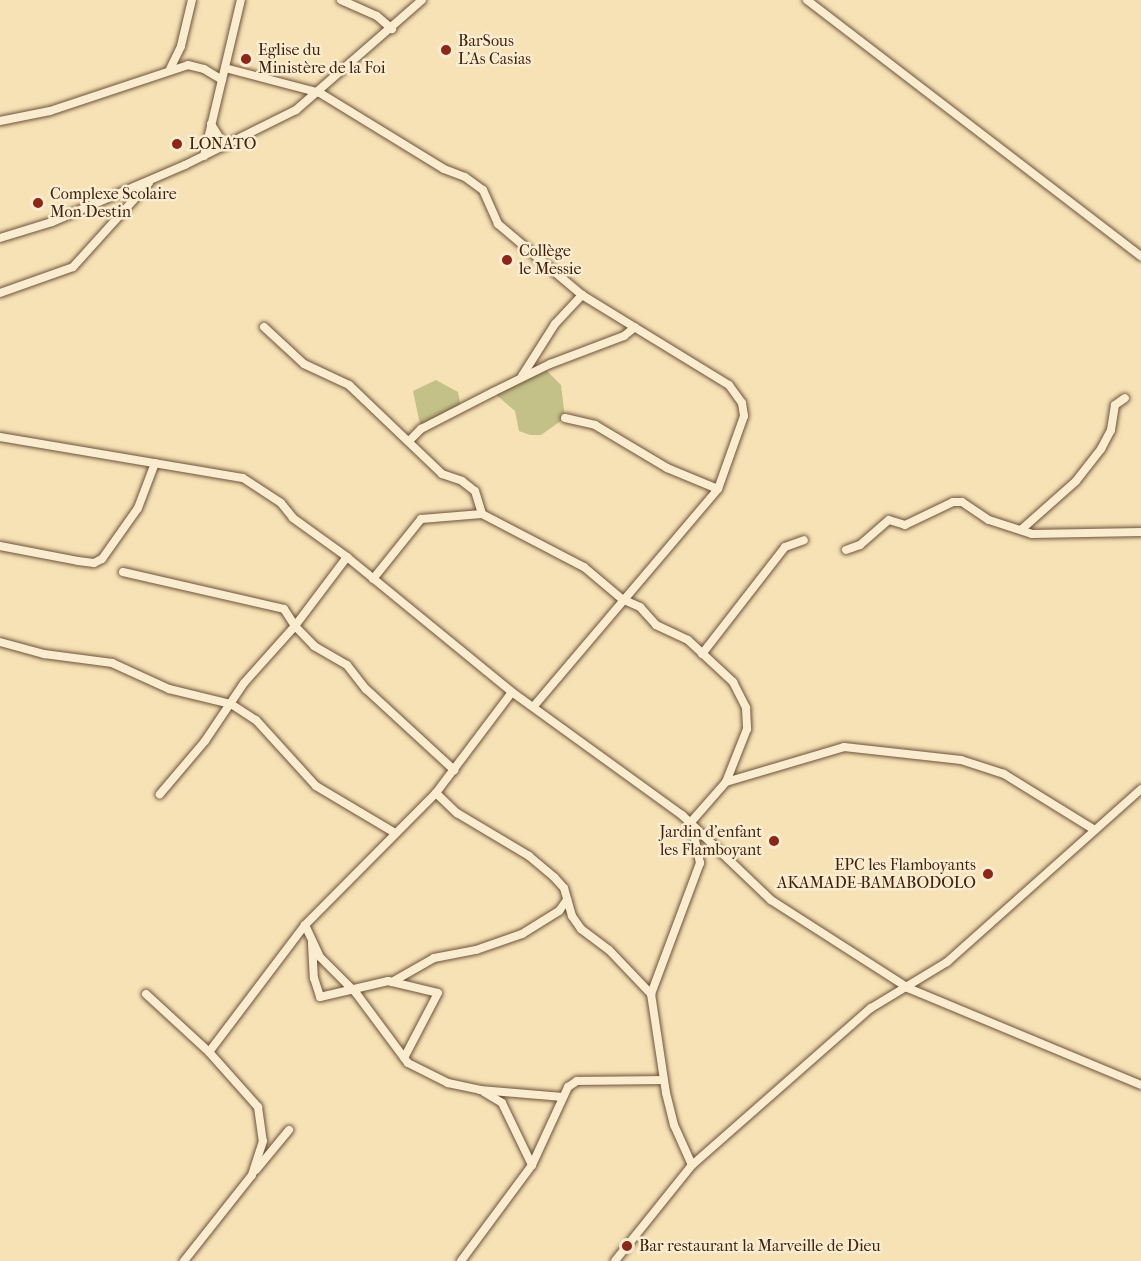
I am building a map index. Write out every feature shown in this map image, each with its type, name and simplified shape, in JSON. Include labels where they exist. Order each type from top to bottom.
[{"type":"street","points":[[170,69],[181,46],[192,0]]},
{"type":"street","points":[[204,156],[241,0]]},
{"type":"street","points":[[341,0],[377,16],[392,28]]},
{"type":"street","points":[[0,238],[52,222],[151,180],[296,110],[320,93],[422,0]]},
{"type":"street","points":[[807,0],[1141,256]]},
{"type":"street","points":[[0,121],[51,111],[170,69],[188,65],[204,69],[222,80]]},
{"type":"street","points":[[225,68],[320,93],[483,190],[498,224],[582,295],[729,386],[742,403],[744,416],[718,489],[622,599],[534,706]]},
{"type":"street","points":[[212,124],[225,146]]},
{"type":"street","points":[[0,292],[73,267],[151,180]]},
{"type":"street","points":[[520,378],[555,324],[582,295]]},
{"type":"street","points":[[264,327],[304,364],[349,385],[410,440],[442,474],[462,481],[475,491],[482,514]]},
{"type":"street","points":[[410,440],[421,429],[520,378],[624,336],[635,327]]},
{"type":"street","points":[[1022,529],[1089,465],[1111,430],[1115,405],[1125,398]]},
{"type":"street","points":[[564,418],[595,425],[667,468],[718,489]]},
{"type":"street","points":[[0,437],[243,478],[347,557],[512,692],[691,822],[771,900],[908,988],[1141,1085]]},
{"type":"street","points":[[0,546],[78,561],[94,563],[102,559],[138,508],[154,463]]},
{"type":"street","points":[[846,550],[860,545],[889,520],[905,525],[953,502],[975,508],[989,520],[1055,536],[1141,532]]},
{"type":"street","points":[[373,579],[421,519],[482,514],[584,567],[622,599],[640,607],[656,625],[688,640],[733,682],[746,708],[747,729],[726,782],[691,822]]},
{"type":"street","points":[[702,654],[786,547],[804,540]]},
{"type":"street","points":[[160,794],[231,704],[244,683],[295,626],[318,591],[347,557]]},
{"type":"street","points":[[123,573],[284,609],[295,626],[314,646],[347,665],[366,689],[454,770]]},
{"type":"street","points":[[0,642],[44,654],[112,663],[169,689],[231,704],[256,720],[316,786],[395,833]]},
{"type":"street","points":[[209,1052],[306,925],[436,794],[512,692]]},
{"type":"street","points":[[726,782],[844,747],[962,760],[1004,774],[1093,829]]},
{"type":"street","points":[[615,1261],[692,1165],[871,1008],[908,988],[947,962],[1093,829],[1141,789]]},
{"type":"street","points":[[436,794],[457,813],[534,860],[564,888],[567,900],[581,929],[609,950],[651,994]]},
{"type":"street","points":[[691,822],[700,862],[651,994],[662,1080],[674,1125],[692,1165]]},
{"type":"street","points":[[392,982],[434,958],[476,950],[522,934],[560,911],[567,900]]},
{"type":"street","points":[[306,925],[320,957],[351,988],[404,1058],[448,1083],[480,1090],[563,1097]]},
{"type":"street","points":[[312,940],[314,978],[320,997],[371,982],[392,982],[438,993],[432,1012],[404,1058]]},
{"type":"street","points":[[146,994],[209,1052],[258,1107],[263,1141],[252,1175]]},
{"type":"street","points":[[461,1261],[532,1165],[568,1087],[577,1081],[662,1080]]},
{"type":"street","points":[[480,1090],[502,1103],[532,1165]]},
{"type":"street","points":[[184,1261],[289,1130]]},
{"type":"shaded area","points":[[543,367],[561,385],[565,418],[541,435],[530,435],[519,431],[515,411],[493,392]]},
{"type":"shaded area","points":[[436,380],[458,392],[461,409],[421,429],[413,391]]},
{"type":"place","name":"BarSous L'As Casias","points":[[446,50]]},
{"type":"place","name":"Eglise du Ministère de la Foi","points":[[246,59]]},
{"type":"place","name":"LONATO","points":[[177,144]]},
{"type":"place","name":"Complexe Scolaire Mon Destin","points":[[38,203]]},
{"type":"place","name":"Collège le Messie","points":[[507,260]]},
{"type":"place","name":"Jardin d'enfant les Flamboyant","points":[[774,841]]},
{"type":"place","name":"EPC les Flamboyants AKAMADE-BAMABODOLO","points":[[988,874]]},
{"type":"place","name":"Bar restaurant la Marveille de Dieu","points":[[627,1246]]}]
